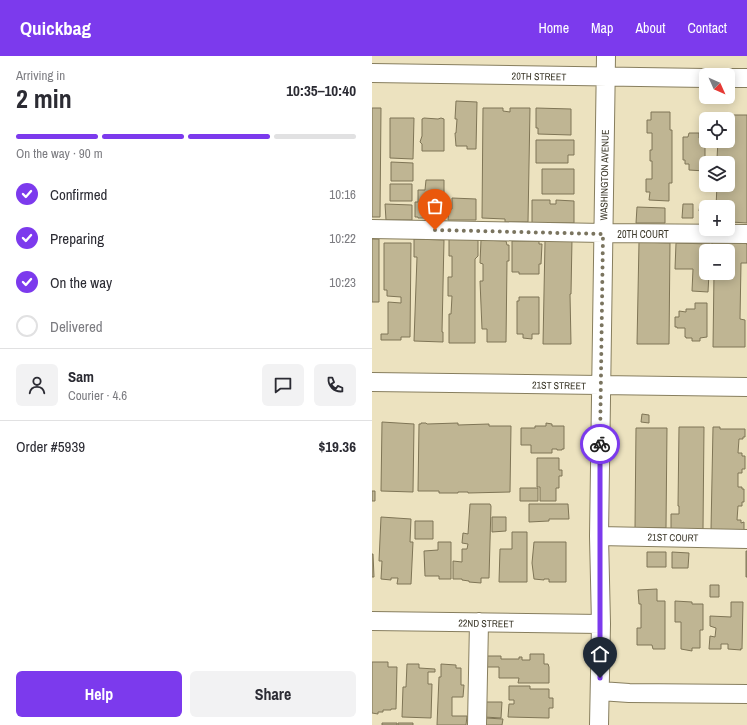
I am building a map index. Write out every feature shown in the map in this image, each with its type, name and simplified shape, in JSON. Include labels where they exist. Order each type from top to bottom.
[{"type":"street","name":"WASHINGTON AVENUE","points":[[599,725],[601,624],[599,536],[606,56]]},
{"type":"street","name":"20TH STREET","points":[[372,73],[699,78]]},
{"type":"street","points":[[735,78],[747,78]]},
{"type":"street","name":"20TH COURT","points":[[372,229],[603,234],[747,234]]},
{"type":"street","name":"21ST STREET","points":[[372,382],[747,387]]},
{"type":"street","name":"21ST COURT","points":[[599,536],[747,539]]},
{"type":"street","name":"22ND STREET","points":[[372,621],[601,624]]},
{"type":"street","points":[[477,725],[479,622]]},
{"type":"street","points":[[600,691],[629,693],[747,694]]},
{"type":"building","points":[[456,101],[477,102],[476,149],[467,149],[467,146],[456,146]]},
{"type":"building","points":[[372,108],[381,108],[380,217],[372,217]]},
{"type":"building","points":[[483,108],[503,108],[503,111],[510,112],[510,108],[530,108],[528,222],[505,222],[505,219],[482,218]]},
{"type":"building","points":[[536,108],[571,109],[571,135],[538,134],[538,128],[536,128]]},
{"type":"building","points":[[651,112],[670,112],[670,130],[672,130],[672,183],[669,183],[669,201],[649,200],[650,192],[646,192],[646,179],[652,179],[652,161],[650,161],[650,150],[652,150],[652,133],[647,133],[647,120],[651,120]]},
{"type":"building","points":[[735,115],[747,115],[747,223],[735,222],[735,200],[716,200],[717,192],[735,192],[735,156],[717,156],[718,148],[735,148]]},
{"type":"building","points":[[390,118],[414,118],[413,159],[390,158]]},
{"type":"building","points":[[422,119],[444,119],[444,151],[422,151],[422,144],[420,142],[422,136]]},
{"type":"building","points":[[689,133],[699,133],[699,148],[705,148],[705,156],[699,156],[699,171],[689,170],[689,164],[685,164],[685,160],[683,160],[683,137],[688,137]]},
{"type":"building","points":[[536,140],[574,140],[574,155],[568,155],[568,163],[536,163]]},
{"type":"building","points":[[391,162],[413,163],[413,181],[391,181]]},
{"type":"building","points":[[542,169],[574,169],[574,194],[542,194]]},
{"type":"building","points":[[426,180],[444,180],[444,218],[415,217],[415,202],[418,202],[418,190],[425,190]]},
{"type":"building","points":[[390,184],[412,184],[412,201],[390,201]]},
{"type":"building","points":[[452,198],[476,199],[476,220],[448,220],[449,209],[452,209]]},
{"type":"building","points":[[532,200],[550,200],[550,204],[556,204],[556,200],[574,201],[574,223],[532,223]]},
{"type":"building","points":[[385,204],[412,205],[412,220],[386,220]]},
{"type":"building","points":[[683,204],[693,204],[693,218],[682,218]]},
{"type":"building","points":[[637,207],[665,208],[665,223],[636,223]]},
{"type":"building","points":[[449,238],[478,239],[478,256],[475,259],[475,343],[449,343],[449,314],[451,314],[452,296],[448,296],[448,277],[452,277],[452,256],[449,256]]},
{"type":"building","points":[[372,239],[379,239],[379,302],[372,302]]},
{"type":"building","points":[[414,239],[444,240],[443,342],[414,341],[417,257],[414,257]]},
{"type":"building","points":[[572,239],[570,294],[571,344],[543,344],[545,241]]},
{"type":"building","points":[[481,240],[506,241],[507,245],[509,245],[509,261],[507,261],[506,342],[487,342],[487,329],[482,329],[480,281],[483,281],[483,264],[480,263]]},
{"type":"building","points":[[512,241],[539,241],[539,244],[542,244],[539,274],[519,274],[519,272],[512,272]]},
{"type":"building","points":[[639,242],[670,243],[669,344],[637,344]]},
{"type":"building","points":[[712,242],[746,243],[747,245],[747,263],[741,263],[740,319],[745,320],[745,347],[713,347],[714,280],[735,280],[735,244],[712,244]]},
{"type":"building","points":[[384,243],[411,243],[410,337],[401,337],[401,340],[381,340],[381,334],[388,334],[388,302],[401,303],[401,297],[387,296],[387,290],[384,290]]},
{"type":"building","points":[[676,243],[710,244],[699,244],[699,280],[709,280],[708,292],[692,291],[693,269],[675,269]]},
{"type":"building","points":[[519,297],[539,297],[539,334],[532,334],[532,339],[523,338],[523,334],[517,334],[517,301],[519,301]]},
{"type":"building","points":[[695,303],[707,303],[707,337],[700,338],[700,341],[692,341],[692,338],[686,338],[685,328],[675,327],[675,317],[679,317],[679,311],[686,312],[686,309],[695,309]]},
{"type":"building","points":[[642,414],[649,415],[649,423],[641,422]]},
{"type":"building","points":[[382,422],[414,424],[413,492],[381,491]]},
{"type":"building","points":[[458,423],[458,425],[489,424],[489,426],[511,426],[510,492],[439,493],[439,491],[418,491],[419,424]]},
{"type":"building","points":[[546,423],[552,424],[552,426],[564,426],[564,449],[552,449],[552,453],[531,453],[531,445],[521,445],[521,428],[546,426]]},
{"type":"building","points":[[679,427],[704,427],[703,530],[671,530],[671,514],[679,514]]},
{"type":"building","points":[[713,427],[720,427],[720,429],[745,429],[745,437],[743,437],[743,439],[739,439],[738,453],[742,453],[742,456],[745,456],[745,469],[742,469],[742,473],[738,473],[738,487],[742,487],[742,489],[744,489],[744,502],[742,502],[742,506],[738,506],[737,520],[741,520],[741,523],[744,522],[744,530],[711,530]]},
{"type":"building","points":[[636,428],[667,428],[666,528],[635,528]]},
{"type":"building","points":[[537,458],[559,458],[559,470],[562,470],[562,476],[559,476],[559,488],[556,488],[556,501],[540,501],[540,487],[537,487]]},
{"type":"building","points":[[520,488],[538,488],[538,501],[520,501]]},
{"type":"building","points":[[372,491],[375,491],[375,501],[372,501]]},
{"type":"building","points":[[470,504],[490,504],[491,506],[489,578],[481,578],[481,583],[469,582],[462,579],[453,579],[453,561],[462,562],[462,549],[467,549],[468,544],[462,543],[463,533],[468,534]]},
{"type":"building","points":[[529,504],[568,504],[569,519],[549,519],[549,521],[529,522]]},
{"type":"building","points":[[381,517],[411,519],[410,542],[413,542],[411,584],[397,584],[398,578],[391,578],[391,580],[381,579],[382,561],[379,561]]},
{"type":"building","points":[[492,517],[506,517],[506,531],[492,532]]},
{"type":"building","points":[[415,521],[433,521],[433,539],[415,539]]},
{"type":"building","points":[[512,532],[527,532],[527,582],[499,582],[500,549],[512,549]]},
{"type":"building","points":[[438,542],[451,542],[451,579],[439,579],[439,576],[425,576],[424,551],[438,550]]},
{"type":"building","points":[[534,542],[566,542],[566,582],[549,582],[549,579],[534,579],[532,563]]},
{"type":"building","points":[[747,551],[747,577],[746,577]]},
{"type":"building","points":[[647,552],[666,552],[666,567],[647,567]]},
{"type":"building","points":[[672,552],[689,553],[688,568],[672,568]]},
{"type":"building","points":[[373,554],[374,577],[372,577]]},
{"type":"building","points":[[710,585],[719,585],[719,597],[710,597]]},
{"type":"building","points":[[657,589],[657,601],[665,601],[665,649],[653,649],[652,645],[637,645],[637,628],[641,628],[641,604],[639,604],[638,590]]},
{"type":"building","points":[[675,601],[703,604],[703,630],[700,630],[700,648],[692,648],[692,651],[681,649],[681,622],[675,622]]},
{"type":"building","points":[[731,602],[743,602],[742,649],[728,649],[728,644],[721,644],[721,649],[709,649],[710,636],[715,637],[716,628],[710,626],[710,616],[731,617]]},
{"type":"building","points":[[530,654],[544,654],[544,664],[548,664],[549,667],[549,683],[518,683],[519,678],[499,678],[499,667],[483,667],[483,656],[501,656],[501,659],[519,659],[519,657],[522,657],[522,660],[530,660]]},
{"type":"building","points":[[372,662],[388,662],[388,667],[397,667],[396,709],[383,710],[383,712],[378,712],[378,714],[372,713]]},
{"type":"building","points":[[407,664],[419,664],[419,668],[435,669],[435,672],[428,672],[428,684],[432,684],[431,718],[402,717],[403,687],[406,687]]},
{"type":"building","points":[[441,664],[456,665],[456,668],[461,668],[461,685],[464,685],[463,697],[452,697],[452,716],[467,716],[466,725],[437,725]]},
{"type":"building","points":[[509,686],[530,686],[530,689],[549,689],[549,698],[553,698],[553,708],[549,708],[549,718],[508,717],[509,704],[514,704],[514,700],[509,700]]},
{"type":"building","points":[[484,702],[502,702],[501,718],[484,717]]},
{"type":"building","points":[[486,718],[503,719],[502,725],[485,725]]},
{"type":"building","points":[[382,723],[397,723],[397,725],[382,725]]},
{"type":"building","points":[[398,723],[413,723],[413,725],[398,725]]},
{"type":"way so far","points":[[435,230],[603,234],[600,444]]},
{"type":"route","points":[[600,444],[600,678]]}]
